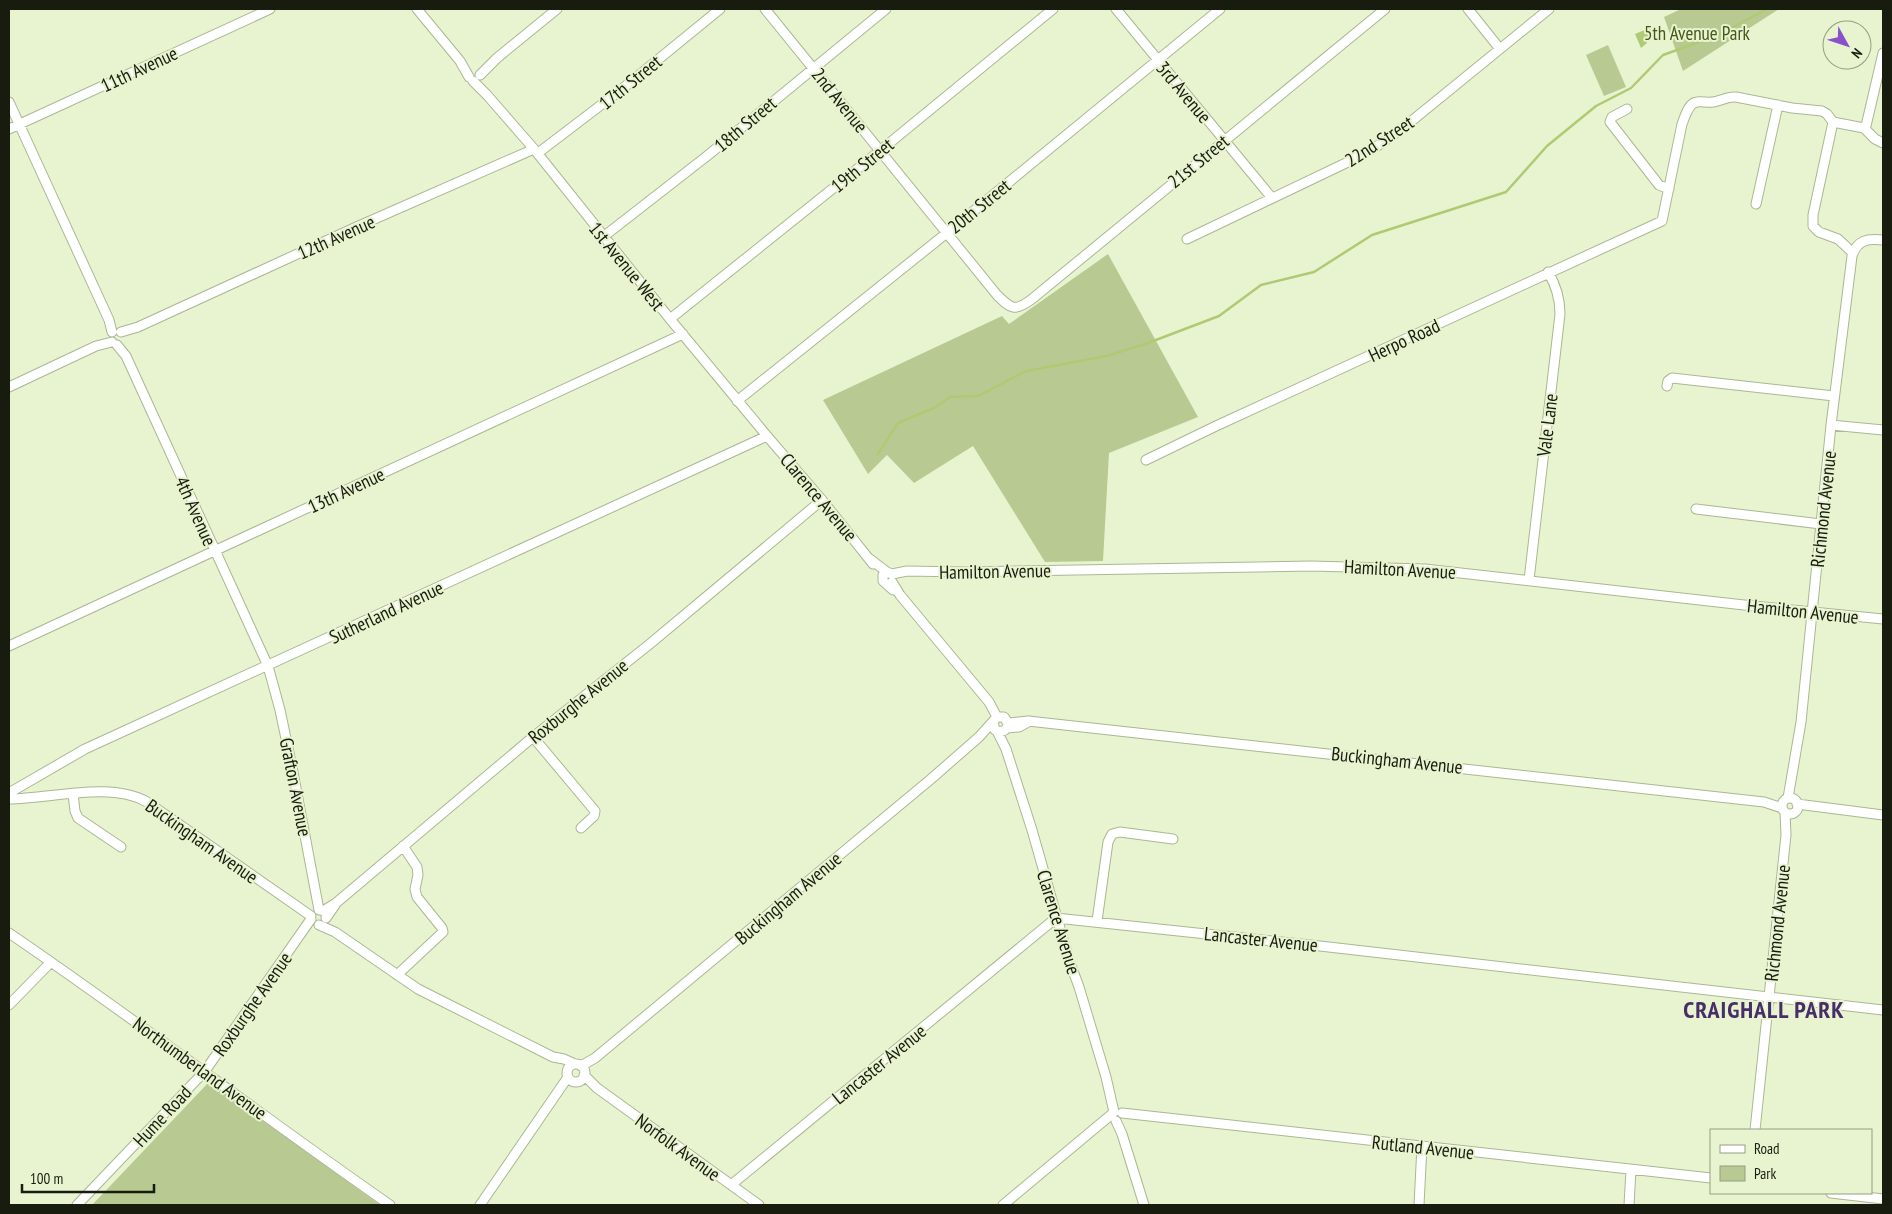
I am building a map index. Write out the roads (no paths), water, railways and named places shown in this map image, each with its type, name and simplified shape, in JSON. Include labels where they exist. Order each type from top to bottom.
[{"type":"street","name":"11th Avenue","points":[[9,129],[270,9]]},
{"type":"street","name":"1st Avenue West","points":[[418,9],[460,61],[475,76],[488,95],[536,151],[603,237],[767,436]]},
{"type":"street","points":[[475,76],[557,9]]},
{"type":"street","name":"17th Street","points":[[536,151],[622,89],[720,9]]},
{"type":"street","name":"2nd Avenue","points":[[765,9],[997,294],[1010,307]]},
{"type":"street","name":"18th Street","points":[[603,237],[707,156],[886,9]]},
{"type":"street","name":"19th Street","points":[[670,319],[881,150],[1052,9]]},
{"type":"street","name":"3rd Avenue","points":[[1116,9],[1272,198]]},
{"type":"street","name":"20th Street","points":[[737,401],[948,232],[1220,9]]},
{"type":"street","name":"21st Street","points":[[1010,307],[1014,308],[1025,304],[1385,9]]},
{"type":"street","points":[[1468,9],[1500,49]]},
{"type":"street","name":"22nd Street","points":[[1187,239],[1376,147],[1403,128],[1549,9]]},
{"type":"street","points":[[1864,128],[1883,53]]},
{"type":"street","points":[[1627,109],[1612,117],[1611,123],[1658,185],[1669,190],[1682,124],[1694,103],[1713,102],[1732,96],[1778,105],[1822,110],[1833,122],[1864,128],[1875,139],[1883,143]]},
{"type":"street","name":"4th Avenue","points":[[9,102],[268,666]]},
{"type":"street","points":[[1756,204],[1778,105]]},
{"type":"street","points":[[1833,122],[1813,215],[1813,226],[1822,234],[1838,239],[1855,249],[1868,239],[1883,240]]},
{"type":"street","name":"12th Avenue","points":[[9,386],[354,228],[536,151]]},
{"type":"street","name":"Herpo Road","points":[[1146,460],[1548,272],[1662,221],[1669,190]]},
{"type":"street","name":"Richmond Avenue","points":[[1755,1129],[1786,835],[1801,722],[1834,396],[1855,249]]},
{"type":"street","name":"Vale Lane","points":[[1529,580],[1560,314],[1556,290],[1548,272]]},
{"type":"street","name":"13th Avenue","points":[[9,646],[683,334]]},
{"type":"street","points":[[1666,386],[1672,378],[1834,396]]},
{"type":"street","points":[[1831,425],[1883,430]]},
{"type":"street","name":"Clarence Avenue","points":[[767,436],[870,559],[889,577],[900,595],[989,702],[1001,725],[1006,749],[1032,830],[1056,918],[1144,1205]]},
{"type":"street","name":"Sutherland Avenue","points":[[9,793],[85,749],[767,436]]},
{"type":"street","name":"Roxburghe Avenue","points":[[205,1071],[300,937],[318,917],[533,737],[651,643],[822,500]]},
{"type":"street","points":[[1696,509],[1821,524]]},
{"type":"street","name":"Hamilton Avenue","points":[[889,577],[914,572],[1366,566],[1425,569],[1883,619]]},
{"type":"street","name":"Grafton Avenue","points":[[268,666],[280,710],[292,767],[318,917]]},
{"type":"street","name":"Buckingham Avenue","points":[[9,799],[100,792],[127,793],[142,798],[300,908],[318,917],[335,932],[396,975],[553,1057],[577,1073],[979,737],[1001,725],[1017,720],[1883,815]]},
{"type":"street","points":[[533,737],[594,808],[596,814],[581,828]]},
{"type":"street","points":[[73,794],[75,811],[78,818],[121,847]]},
{"type":"street","points":[[1097,921],[1108,842],[1112,834],[1120,832],[1173,839]]},
{"type":"street","points":[[396,975],[443,932],[442,928],[417,897],[415,889],[418,875],[417,867],[403,846]]},
{"type":"street","name":"Lancaster Avenue","points":[[731,1185],[1056,918],[1097,921],[1883,1010]]},
{"type":"street","name":"Northumberland Avenue","points":[[9,933],[205,1071],[324,1160],[390,1205]]},
{"type":"street","points":[[9,1006],[51,962]]},
{"type":"street","name":"Hume Road","points":[[77,1205],[205,1071]]},
{"type":"street","points":[[480,1205],[558,1094],[577,1073]]},
{"type":"street","name":"Norfolk Avenue","points":[[577,1073],[759,1205]]},
{"type":"street","name":"Rutland Avenue","points":[[1117,1116],[1136,1115],[1710,1178]]},
{"type":"street","points":[[1003,1205],[1096,1129],[1103,1120],[1117,1116]]},
{"type":"street","points":[[1419,1205],[1422,1146]]},
{"type":"street","points":[[1629,1205],[1631,1170]]},
{"type":"street","points":[[1838,1194],[1883,1199]]},
{"type":"street","points":[[1846,1195],[1846,1205]]},
{"type":"waterway","points":[[878,454],[898,423],[934,408],[950,397],[978,396],[1026,371],[1107,356],[1148,343],[1219,316],[1261,285],[1314,272],[1372,235],[1506,192],[1547,146],[1596,106],[1631,88],[1663,55],[1716,36],[1767,9]]},
{"type":"district","name":"CRAIGHALL PARK","points":[[1764,1009]]},
{"type":"park label","name":"5th Avenue Park","points":[[1697,33]]}]
